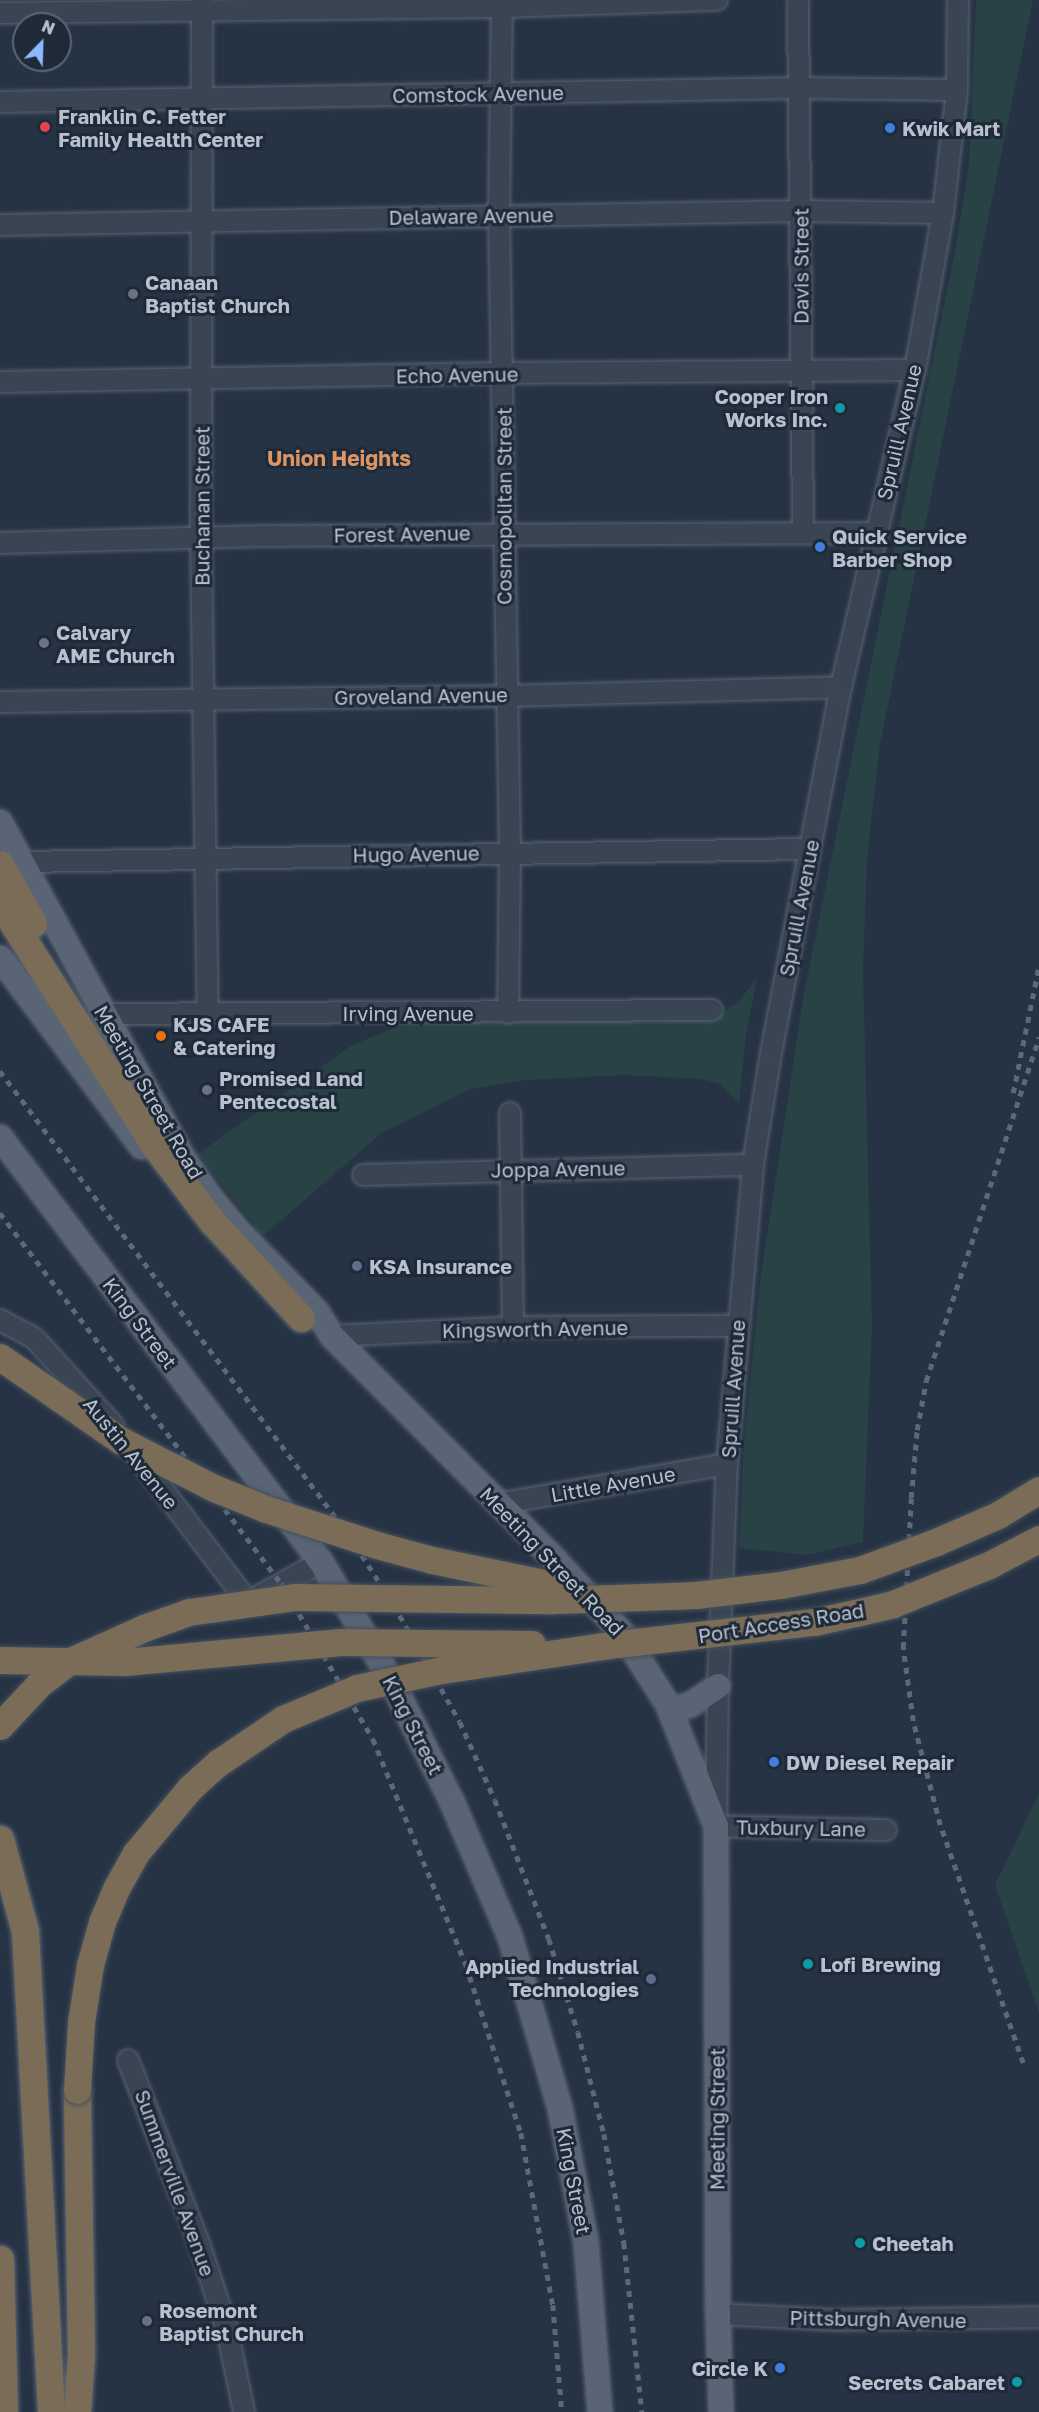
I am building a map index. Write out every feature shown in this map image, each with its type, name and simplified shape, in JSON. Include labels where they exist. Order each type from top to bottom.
[{"type":"highway","points":[[11,863],[77,1004],[172,1153],[223,1216],[252,1245]]},
{"type":"highway","points":[[0,903],[152,1142],[211,1220],[301,1318]]},
{"type":"highway","points":[[0,1357],[120,1440],[214,1488],[267,1509],[432,1560],[574,1589],[642,1597]]},
{"type":"highway","name":"Port Access Road","points":[[642,1597],[696,1595],[781,1585],[860,1569],[936,1542],[998,1515],[1039,1490]]},
{"type":"highway","name":"Port Access Road","points":[[617,1644],[790,1625],[893,1604],[990,1565],[1039,1539]]},
{"type":"highway","points":[[0,1726],[39,1684],[68,1662],[144,1628],[189,1612],[294,1598],[554,1600],[642,1597]]},
{"type":"highway","points":[[0,1660],[125,1662],[341,1642],[617,1644]]},
{"type":"highway","points":[[77,2412],[81,2353],[77,2090],[81,2022],[90,1965],[106,1914],[136,1853],[166,1814],[218,1763],[283,1719],[357,1688],[442,1670],[617,1644]]},
{"type":"highway","points":[[0,1839],[25,1931],[51,2412]]},
{"type":"highway","points":[[0,2259],[4,2412]]},
{"type":"main road","name":"Meeting Street Road","points":[[0,822],[11,863],[104,1014],[187,1163],[210,1197],[316,1312],[332,1336],[623,1634],[670,1710],[716,1826]]},
{"type":"main road","name":"Meeting Street Road","points":[[0,958],[161,1172],[218,1238],[301,1318],[332,1336]]},
{"type":"main road","name":"King Street","points":[[0,1137],[321,1562],[391,1680],[453,1804],[510,1937],[560,2108],[584,2231],[600,2412]]},
{"type":"main road","points":[[670,1710],[690,1705],[718,1686]]},
{"type":"main road","name":"Meeting Street","points":[[716,1826],[718,2314],[721,2412]]},
{"type":"street","points":[[0,13],[202,5],[717,0]]},
{"type":"street","name":"Davis Street","points":[[798,0],[803,532]]},
{"type":"street","name":"Spruill Avenue","points":[[716,1826],[718,1686],[727,1464],[753,1165],[770,1062],[841,687],[915,370],[943,213],[957,90],[958,0]]},
{"type":"street","name":"Cosmopolitan Street","points":[[502,3],[499,216],[503,374],[505,696],[510,852],[508,1013]]},
{"type":"street","name":"Buchanan Street","points":[[202,5],[201,536],[208,1012]]},
{"type":"street","name":"Comstock Avenue","points":[[0,102],[203,96],[499,94],[799,88],[957,90]]},
{"type":"street","name":"Delaware Avenue","points":[[0,225],[801,211],[943,213]]},
{"type":"street","name":"Echo Avenue","points":[[0,382],[915,370]]},
{"type":"street","name":"Forest Avenue","points":[[0,543],[201,536],[876,533]]},
{"type":"street","name":"Groveland Avenue","points":[[0,702],[505,696],[841,687]]},
{"type":"street","name":"Hugo Avenue","points":[[11,863],[207,857],[810,849]]},
{"type":"street","name":"Irving Avenue","points":[[104,1014],[712,1010]]},
{"type":"street","points":[[510,1113],[513,1327]]},
{"type":"street","name":"Joppa Avenue","points":[[363,1175],[511,1169],[753,1165]]},
{"type":"street","name":"Austin Avenue","points":[[0,1320],[34,1338],[117,1430],[248,1602],[321,1562]]},
{"type":"street","name":"Kingsworth Avenue","points":[[332,1336],[513,1327],[738,1326]]},
{"type":"street","name":"Little Avenue","points":[[498,1504],[727,1464]]},
{"type":"street","name":"Tuxbury Lane","points":[[716,1826],[886,1830]]},
{"type":"street","name":"Summerville Avenue","points":[[128,2060],[199,2243],[227,2329],[244,2412]]},
{"type":"street","name":"Pittsburgh Avenue","points":[[718,2314],[836,2320],[1039,2317]]},
{"type":"green space","points":[[976,0],[1033,0],[880,744],[867,859],[863,971],[872,1326],[863,1542],[807,1555],[739,1548],[744,1442],[760,1282],[804,993],[955,251],[969,164]]},
{"type":"green space","points":[[757,978],[746,1035],[739,1103],[720,1084],[702,1079],[624,1075],[526,1080],[471,1089],[383,1132],[263,1236],[212,1173],[199,1153],[352,1045],[406,1023],[714,1020],[739,1001]]},
{"type":"green space","points":[[1039,1794],[1039,2013],[995,1885]]},
{"type":"railway","points":[[1013,1093],[1039,965]]},
{"type":"railway","points":[[1023,2063],[940,1825],[913,1721],[903,1648],[911,1498],[917,1430],[926,1381],[1039,1037]]},
{"type":"railway","points":[[0,1071],[349,1535],[394,1605],[460,1722],[495,1800],[549,1939],[578,2032],[604,2134],[624,2243],[642,2412]]},
{"type":"railway","points":[[0,1213],[281,1583],[373,1739],[466,1965],[521,2133],[553,2305],[562,2412]]},
{"type":"place","name":"Franklin C. Fetter Family Health Center","points":[[45,127]]},
{"type":"place","name":"Kwik Mart","points":[[890,128]]},
{"type":"place","name":"Canaan Baptist Church","points":[[133,294]]},
{"type":"place","name":"Cooper Iron Works Inc.","points":[[840,408]]},
{"type":"place","name":"Quick Service Barber Shop","points":[[820,547]]},
{"type":"place","name":"Calvary AME Church","points":[[44,643]]},
{"type":"place","name":"KJS CAFE & Catering","points":[[161,1036]]},
{"type":"place","name":"Promised Land Pentecostal","points":[[207,1090]]},
{"type":"place","name":"KSA Insurance","points":[[357,1266]]},
{"type":"place","name":"DW Diesel Repair","points":[[774,1762]]},
{"type":"place","name":"Lofi Brewing","points":[[808,1964]]},
{"type":"place","name":"Applied Industrial Technologies","points":[[651,1979]]},
{"type":"place","name":"Cheetah","points":[[860,2243]]},
{"type":"place","name":"Rosemont Baptist Church","points":[[147,2321]]},
{"type":"place","name":"Circle K","points":[[780,2368]]},
{"type":"place","name":"Secrets Cabaret","points":[[1017,2382]]},
{"type":"district","name":"Union Heights","points":[[339,458]]}]
